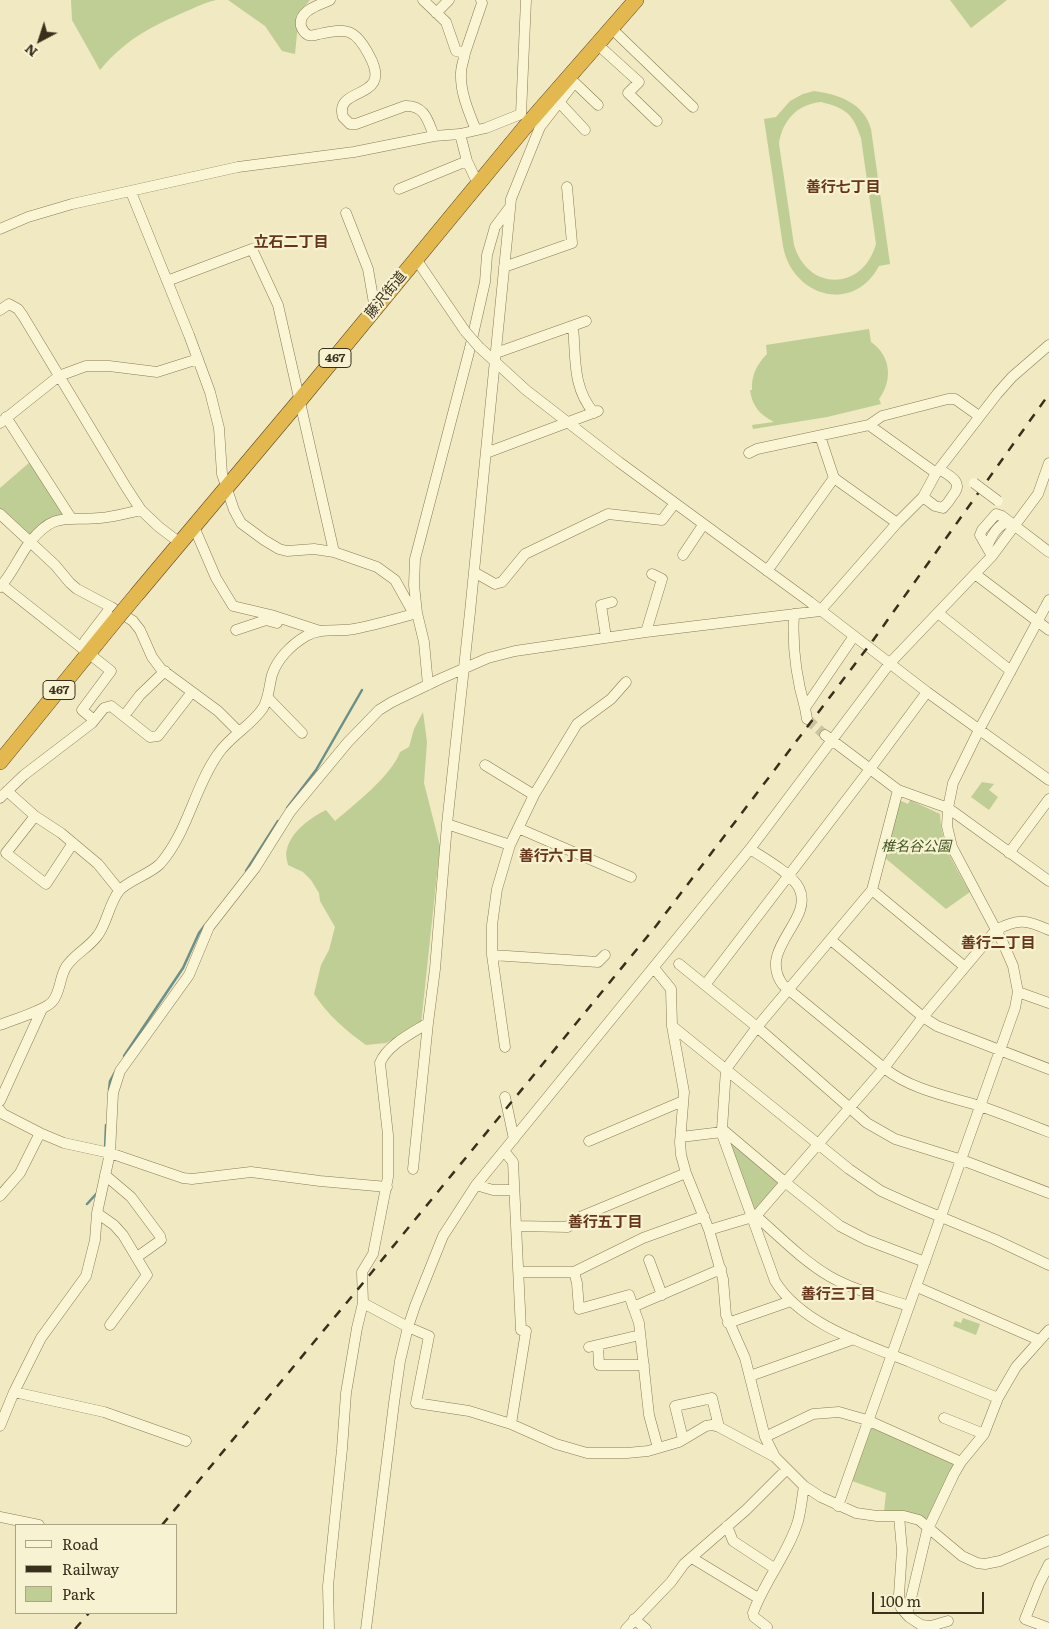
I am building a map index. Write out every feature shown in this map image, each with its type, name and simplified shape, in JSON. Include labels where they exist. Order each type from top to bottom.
[{"type":"highway","name":"藤沢街道","points":[[115,612],[138,593],[300,400],[478,184],[525,117],[568,84],[597,44],[636,0]]},
{"type":"highway","name":"467","points":[[0,762],[92,650],[115,612]]},
{"type":"street","points":[[330,0],[306,12],[301,20],[302,29],[308,35],[337,30],[352,34],[363,45],[370,56],[376,72],[371,86],[344,102],[342,106],[343,117],[350,124],[356,124],[406,106],[414,106],[421,110],[428,120],[434,136]]},
{"type":"street","points":[[423,0],[446,22],[456,51],[465,53]]},
{"type":"street","points":[[436,13],[449,0]]},
{"type":"street","points":[[476,130],[465,99],[460,71],[482,3],[481,0]]},
{"type":"street","points":[[0,229],[28,217],[72,204],[238,167],[354,152],[434,136],[460,134],[525,117],[526,0]]},
{"type":"street","points":[[611,28],[693,107]]},
{"type":"street","points":[[597,44],[639,82],[628,94],[657,121]]},
{"type":"street","points":[[413,1169],[435,969],[447,824],[474,572],[510,200],[540,127],[559,102],[568,84],[575,83],[598,105]]},
{"type":"street","points":[[559,102],[585,130]]},
{"type":"street","points":[[460,134],[467,161],[478,184]]},
{"type":"street","points":[[399,189],[467,161]]},
{"type":"street","points":[[504,267],[572,243],[567,187]]},
{"type":"street","points":[[130,192],[210,392],[218,423],[222,474],[241,523],[272,546],[287,550],[334,552],[377,567],[389,574],[399,586],[415,614],[424,642],[428,685]]},
{"type":"street","points":[[415,614],[415,559],[440,468],[486,282],[487,255],[496,227],[510,208]]},
{"type":"street","points":[[346,213],[368,269],[375,309]]},
{"type":"street","points":[[167,281],[252,249],[278,305],[334,552]]},
{"type":"street","points":[[416,259],[465,331],[479,347],[495,357],[526,390],[703,525],[927,692],[1049,780]]},
{"type":"street","points":[[0,310],[9,304],[18,309],[141,510],[180,543]]},
{"type":"street","points":[[495,357],[586,321]]},
{"type":"street","points":[[486,453],[596,412],[584,402],[578,386],[573,326]]},
{"type":"street","points":[[0,1426],[14,1392],[41,1338],[86,1276],[95,1240],[97,1214],[110,1153],[113,1093],[120,1071],[189,975],[209,927],[255,868],[290,812],[348,742],[379,710],[392,702],[488,658],[515,651],[646,632],[820,611],[897,523],[923,497],[938,471],[979,416],[1012,377],[1049,345]]},
{"type":"street","points":[[71,518],[3,420],[59,376],[86,366],[95,365],[157,372],[198,359]]},
{"type":"street","points":[[749,453],[757,449],[868,425],[882,416],[948,399],[956,399],[979,416]]},
{"type":"street","points":[[868,425],[938,471],[955,479],[958,487],[957,491],[943,508],[935,506],[923,497]]},
{"type":"street","points":[[820,436],[834,478],[897,523]]},
{"type":"street","points":[[366,1629],[397,1378],[408,1327],[443,1236],[476,1185],[750,849],[828,737],[890,663],[975,574],[989,551],[1038,494],[1048,467]]},
{"type":"street","points":[[767,571],[834,478]]},
{"type":"street","points":[[974,483],[998,501]]},
{"type":"street","points":[[474,572],[495,584],[502,582],[525,554],[608,514],[662,520],[675,503]]},
{"type":"street","points":[[94,720],[82,710],[112,670],[92,650],[1,586],[30,542],[51,523],[71,518],[106,518],[141,510]]},
{"type":"street","points":[[0,514],[55,565],[77,589],[133,621],[140,630],[152,657],[165,671],[218,710],[238,731]]},
{"type":"street","points":[[989,551],[980,535],[996,514],[1002,516],[1049,552]]},
{"type":"street","points":[[683,555],[703,525]]},
{"type":"street","points":[[194,527],[216,578],[233,606],[271,615],[316,632]]},
{"type":"street","points":[[646,632],[662,579],[652,574]]},
{"type":"street","points":[[975,574],[1049,630]]},
{"type":"street","points":[[838,1506],[1015,1008],[1018,992],[1013,966],[952,847],[947,826],[948,808],[953,782],[1049,600]]},
{"type":"street","points":[[606,638],[601,605],[612,602]]},
{"type":"street","points":[[938,613],[1011,671]]},
{"type":"street","points":[[236,630],[266,620],[316,632],[353,630],[415,614]]},
{"type":"street","points":[[794,614],[793,633],[797,680],[806,708],[807,719]]},
{"type":"street","points":[[0,1025],[42,1009],[51,1003],[60,987],[64,969],[98,935],[119,890],[158,865],[179,838],[208,770],[218,752],[238,731],[254,719],[263,708],[268,698],[272,676],[277,663],[286,652],[305,637],[316,632]]},
{"type":"street","points":[[806,708],[854,636]]},
{"type":"street","points":[[124,716],[140,695],[165,671]]},
{"type":"street","points":[[505,1047],[492,955],[492,925],[497,889],[510,845],[534,795],[577,724],[611,699],[626,682]]},
{"type":"street","points":[[119,890],[98,864],[73,843],[4,794],[24,775],[94,720],[104,708],[111,706],[150,737],[158,736],[192,692]]},
{"type":"street","points":[[705,985],[927,692]]},
{"type":"street","points":[[268,698],[302,732]]},
{"type":"street","points":[[828,737],[898,790],[948,808],[1049,881]]},
{"type":"street","points":[[485,764],[534,795]]},
{"type":"street","points":[[898,790],[872,890],[756,1028],[726,1068],[722,1130],[775,1281],[781,1291],[791,1301],[820,1322],[854,1339],[998,1398]]},
{"type":"street","points":[[1009,853],[1049,799]]},
{"type":"street","points":[[35,816],[6,853],[46,884],[73,843]]},
{"type":"street","points":[[447,824],[510,845]]},
{"type":"street","points":[[518,828],[631,877]]},
{"type":"street","points":[[750,849],[789,876],[798,886],[800,893],[800,910],[780,945],[776,961],[780,981],[788,990],[901,1080],[917,1087],[981,1106],[1049,1132]]},
{"type":"street","points":[[872,890],[965,967]]},
{"type":"street","points":[[709,1230],[754,1217],[786,1184],[884,1068],[996,930],[1022,921],[1030,922],[1049,930]]},
{"type":"street","points":[[831,940],[937,1026],[1049,1069]]},
{"type":"street","points":[[492,955],[598,962],[605,955]]},
{"type":"street","points":[[679,964],[867,1123],[895,1139],[962,1160],[1049,1193]]},
{"type":"street","points":[[654,968],[671,989],[672,1026],[683,1081],[680,1154],[709,1230],[721,1269],[728,1323],[745,1358],[765,1437],[775,1457],[804,1486],[838,1506],[856,1513],[912,1517],[929,1528],[962,1556],[970,1560],[986,1564],[1010,1558],[1049,1540]]},
{"type":"street","points":[[1018,992],[1049,1004]]},
{"type":"street","points":[[0,1100],[42,1009]]},
{"type":"street","points":[[329,1629],[329,1578],[344,1410],[353,1347],[363,1303],[362,1272],[373,1254],[388,1177],[388,1135],[380,1063],[382,1057],[389,1050],[428,1023]]},
{"type":"street","points":[[672,1026],[849,1169],[881,1190],[1049,1264]]},
{"type":"street","points":[[505,1097],[514,1139]]},
{"type":"street","points":[[589,1141],[683,1101]]},
{"type":"street","points":[[0,1110],[3,1114],[64,1143],[110,1153],[168,1174],[192,1179],[251,1172],[387,1187]]},
{"type":"street","points":[[680,1137],[722,1130],[825,1216],[853,1234],[925,1262]]},
{"type":"street","points":[[0,1196],[20,1173],[40,1133]]},
{"type":"street","points":[[504,1151],[513,1162],[521,1330],[526,1330],[511,1424]]},
{"type":"street","points":[[516,1226],[568,1227],[575,1219],[686,1173]]},
{"type":"street","points":[[106,1175],[131,1198],[160,1236],[161,1240],[137,1257]]},
{"type":"street","points":[[476,1185],[493,1190],[513,1190]]},
{"type":"street","points":[[97,1214],[119,1230],[147,1275],[110,1325]]},
{"type":"street","points":[[519,1272],[574,1272],[643,1238],[704,1216]]},
{"type":"street","points":[[754,1217],[814,1266],[830,1276],[870,1293],[909,1306]]},
{"type":"street","points":[[649,1260],[662,1294]]},
{"type":"street","points":[[633,1306],[721,1269]]},
{"type":"street","points":[[574,1272],[577,1283],[578,1309],[628,1294],[639,1323],[650,1415],[658,1448]]},
{"type":"street","points":[[917,1287],[1039,1340]]},
{"type":"street","points":[[728,1323],[791,1301]]},
{"type":"street","points":[[363,1303],[429,1336],[416,1402],[469,1411],[511,1424],[556,1444],[587,1452],[627,1453],[658,1448],[683,1440],[706,1426],[712,1425],[775,1457]]},
{"type":"street","points":[[906,1616],[929,1528],[961,1462],[984,1434],[998,1398],[1016,1366],[1049,1330]]},
{"type":"street","points":[[640,1335],[593,1346],[599,1365],[644,1365]]},
{"type":"street","points":[[750,1376],[854,1339]]},
{"type":"street","points":[[14,1392],[104,1412],[186,1441]]},
{"type":"street","points":[[683,1440],[675,1406],[712,1398],[719,1427]]},
{"type":"street","points":[[765,1437],[813,1414],[839,1412],[867,1420],[961,1462]]},
{"type":"street","points":[[944,1418],[984,1434]]},
{"type":"street","points":[[626,1629],[671,1582],[684,1564],[786,1470]]},
{"type":"street","points":[[766,1629],[767,1627],[754,1617],[752,1613],[798,1521],[804,1486]]},
{"type":"street","points":[[899,1516],[902,1560],[899,1595],[901,1608],[906,1616],[921,1625],[932,1628],[948,1621]]},
{"type":"street","points":[[0,1517],[34,1524]]},
{"type":"street","points":[[727,1526],[733,1541],[774,1568]]},
{"type":"street","points":[[692,1558],[758,1598]]},
{"type":"street","points":[[1049,1564],[1025,1619],[1049,1628]]},
{"type":"street","points":[[634,1620],[646,1629]]},
{"type":"green space","points":[[71,0],[216,0],[193,8],[147,30],[118,51],[100,70],[72,20]]},
{"type":"green space","points":[[228,0],[310,0],[299,13],[295,54],[282,51],[265,26]]},
{"type":"green space","points":[[950,0],[1007,0],[971,28]]},
{"type":"green space","points":[[814,91],[823,92],[849,101],[863,113],[871,129],[890,264],[879,266],[868,281],[854,291],[840,294],[825,293],[810,287],[798,277],[789,263],[783,246],[764,119],[776,117],[790,101]],"holes":[[[821,102],[837,107],[847,113],[855,123],[861,138],[876,244],[869,259],[860,271],[848,277],[835,280],[823,278],[811,271],[801,260],[794,245],[779,144],[783,128],[792,115],[805,106]]]},
{"type":"green space","points":[[869,329],[871,342],[883,354],[888,369],[886,384],[879,399],[881,404],[827,417],[753,429],[752,425],[774,422],[758,409],[753,401],[750,390],[752,390],[755,370],[767,354],[766,345]]},
{"type":"green space","points":[[30,462],[64,515],[48,521],[26,537],[0,511],[0,488]]},
{"type":"green space","points":[[423,712],[427,742],[424,783],[440,846],[421,1024],[386,1043],[366,1045],[337,1022],[314,994],[321,965],[329,950],[335,927],[320,901],[319,893],[311,880],[303,872],[288,865],[286,851],[297,831],[308,821],[326,810],[335,821],[381,780],[396,761],[400,752],[409,747],[414,729]]},
{"type":"green space","points":[[982,782],[994,784],[989,790],[998,797],[989,810],[971,797]]},
{"type":"green space","name":"椎名谷公園","points":[[899,800],[908,804],[910,800],[940,814],[946,845],[954,864],[970,892],[946,909],[884,857]]},
{"type":"green space","points":[[729,1140],[780,1184],[754,1212]]},
{"type":"green space","points":[[963,1318],[980,1324],[976,1335],[953,1326],[955,1321],[961,1323]]},
{"type":"green space","points":[[872,1426],[956,1462],[929,1519],[884,1512],[886,1493],[852,1481]]},
{"type":"waterway","points":[[287,808],[316,770],[362,690]]},
{"type":"waterway","points":[[246,871],[278,821]]},
{"type":"waterway","points":[[124,1056],[183,968],[199,933],[205,925]]},
{"type":"waterway","points":[[109,1090],[110,1081],[115,1072]]},
{"type":"waterway","points":[[105,1149],[106,1125]]},
{"type":"waterway","points":[[87,1204],[98,1192]]},
{"type":"tunnel","points":[[807,719],[825,735]]},
{"type":"railway","points":[[163,1524],[656,926],[874,639],[1049,394]]},
{"type":"railway","points":[[75,1629],[88,1614]]},
{"type":"district","name":"善行七丁目","points":[[843,188]]},
{"type":"district","name":"立石二丁目","points":[[291,243]]},
{"type":"district","name":"善行六丁目","points":[[556,857]]},
{"type":"district","name":"善行二丁目","points":[[998,944]]},
{"type":"district","name":"善行五丁目","points":[[605,1223]]},
{"type":"district","name":"善行三丁目","points":[[838,1295]]}]
